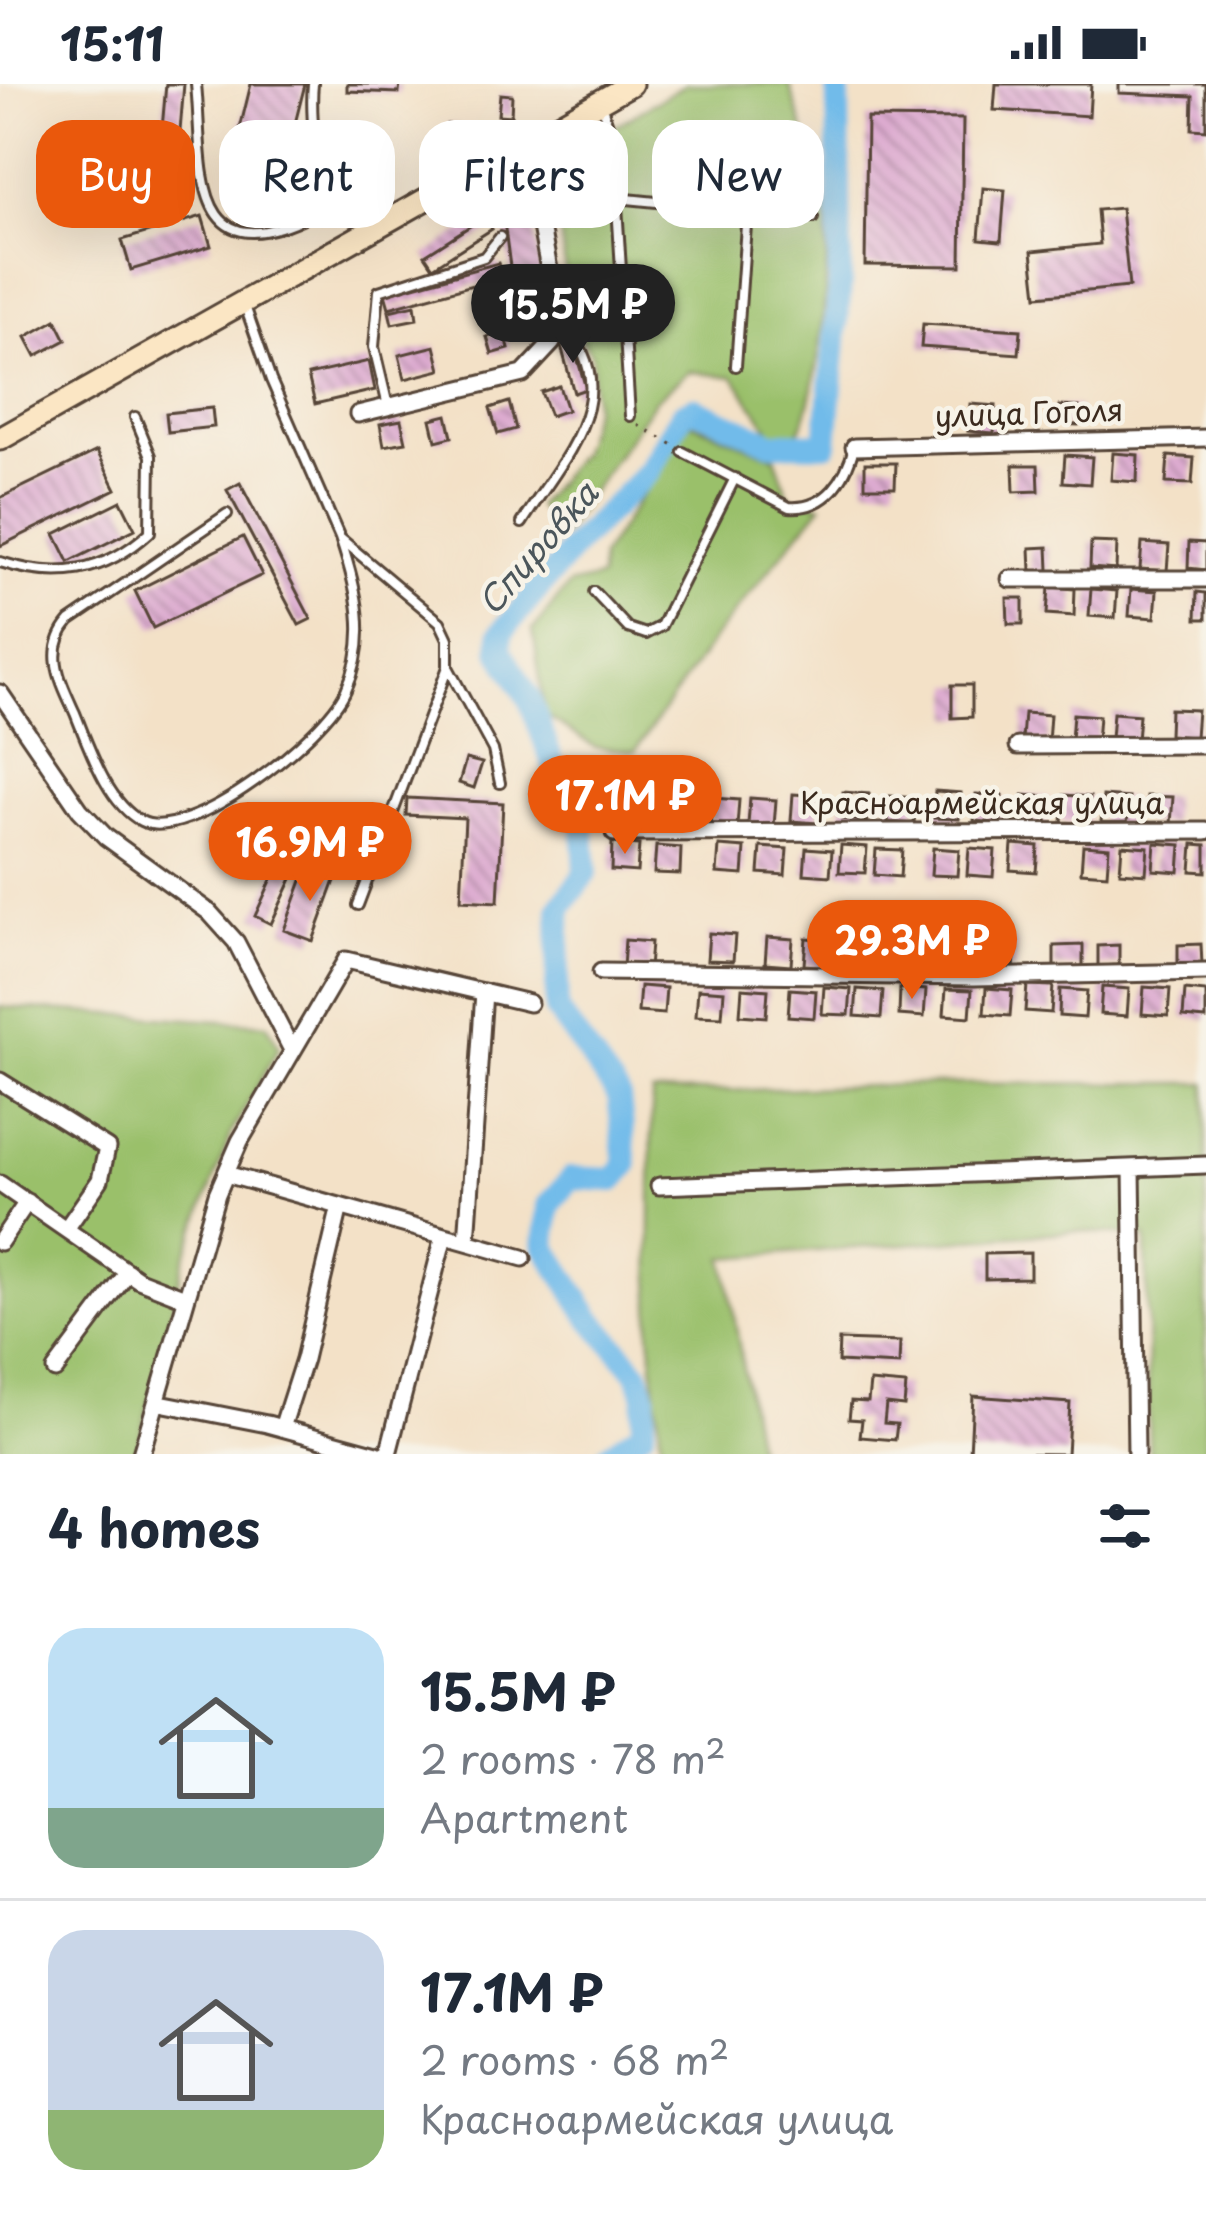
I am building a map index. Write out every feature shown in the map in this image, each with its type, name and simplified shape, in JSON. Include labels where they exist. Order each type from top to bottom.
[{"type":"main road","points":[[562,120],[631,84]]},
{"type":"main road","points":[[0,439],[419,201]]},
{"type":"street","points":[[358,413],[523,374],[552,343],[558,318],[541,228]]},
{"type":"street","name":"улица Гоголя","points":[[854,447],[1206,438]]},
{"type":"street","points":[[1010,579],[1206,579]]},
{"type":"street","points":[[0,693],[80,810],[106,837],[209,912],[236,942],[292,1050]]},
{"type":"street","points":[[1018,746],[1206,745]]},
{"type":"street","name":"Красноармейская улица","points":[[614,833],[1206,831]]},
{"type":"street","points":[[141,1454],[226,1174],[346,960],[529,1003]]},
{"type":"street","points":[[601,972],[974,977],[1206,972]]},
{"type":"street","points":[[467,1243],[484,992]]},
{"type":"street","points":[[0,1081],[107,1148],[100,1180],[66,1229]]},
{"type":"street","points":[[658,1186],[1206,1166]]},
{"type":"street","points":[[1132,1168],[1136,1454]]},
{"type":"street","points":[[226,1174],[523,1258]]},
{"type":"street","points":[[0,1184],[128,1272],[185,1298]]},
{"type":"street","points":[[0,1242],[27,1202]]},
{"type":"street","points":[[282,1428],[304,1359],[340,1207]]},
{"type":"street","points":[[388,1454],[444,1236]]},
{"type":"street","points":[[56,1370],[128,1272]]},
{"type":"street","points":[[160,1403],[377,1454]]},
{"type":"lane","points":[[196,84],[199,176],[207,199],[228,223],[257,234],[312,214],[320,173],[309,118],[313,84]]},
{"type":"lane","points":[[600,99],[607,120]]},
{"type":"lane","points":[[619,228],[630,416]]},
{"type":"lane","points":[[736,365],[746,228]]},
{"type":"lane","points":[[388,406],[374,347],[379,291],[484,257],[500,237]]},
{"type":"lane","points":[[226,514],[70,621],[58,635],[54,656],[92,754],[125,811],[165,828],[191,821],[274,766],[321,727],[346,690],[360,636],[358,592],[340,538],[271,380],[244,302]]},
{"type":"lane","points":[[522,523],[580,438],[590,396],[588,358],[558,318]]},
{"type":"lane","points":[[0,562],[69,575],[136,545],[150,532],[151,456],[135,417]]},
{"type":"lane","points":[[683,452],[789,507],[804,508],[826,497],[840,482],[854,447]]},
{"type":"lane","points":[[594,592],[628,628],[646,634],[661,626],[736,478]]},
{"type":"lane","points":[[340,538],[440,622],[448,640],[448,667],[358,905]]},
{"type":"lane","points":[[448,667],[494,750],[500,783]]},
{"type":"path","points":[[630,416],[671,442]]},
{"type":"green space","points":[[686,84],[789,84],[800,120],[652,120],[652,228],[824,228],[824,201],[826,288],[817,363],[803,423],[793,440],[775,438],[734,377],[689,371],[655,400],[562,535],[537,506],[581,451],[593,407],[592,355],[573,327],[560,228],[628,228],[625,120]]},
{"type":"green space","points":[[690,422],[775,457],[789,497],[822,505],[717,634],[635,751],[595,747],[545,715],[533,630],[569,585],[600,578],[601,557]]},
{"type":"green space","points":[[0,1007],[267,1024],[279,1047],[231,1134],[185,1257],[138,1447],[130,1454],[0,1454]]},
{"type":"green space","points":[[1206,1083],[1206,1454],[1149,1454],[1146,1237],[1078,1231],[724,1258],[758,1454],[662,1454],[650,1332],[652,1093],[935,1084]]},
{"type":"building","points":[[166,84],[184,84],[181,120],[163,120]]},
{"type":"building","points":[[251,84],[305,84],[296,120],[242,120]]},
{"type":"building","points":[[347,84],[400,84],[399,93],[347,91]]},
{"type":"building","points":[[996,84],[1091,84],[1089,116],[994,110]]},
{"type":"building","points":[[1119,84],[1206,84],[1206,130],[1192,129],[1193,96],[1119,93]]},
{"type":"building","points":[[500,94],[512,95],[511,116],[498,115]]},
{"type":"building","points":[[867,118],[963,119],[961,266],[865,265]]},
{"type":"building","points":[[983,188],[1005,190],[1001,241],[979,239]]},
{"type":"building","points":[[1121,208],[1129,287],[1037,296],[1032,251],[1100,244],[1097,210]]},
{"type":"building","points":[[202,216],[211,246],[131,270],[122,240],[162,228],[195,228],[195,218]]},
{"type":"building","points":[[467,228],[492,229],[433,267],[425,255]]},
{"type":"building","points":[[505,228],[533,228],[550,325],[538,327],[526,272],[511,274]]},
{"type":"building","points":[[498,263],[502,277],[389,308],[385,294]]},
{"type":"building","points":[[415,305],[417,319],[392,324],[389,311]]},
{"type":"building","points":[[56,320],[66,340],[36,356],[26,337]]},
{"type":"building","points":[[923,324],[1021,330],[1019,354],[921,347]]},
{"type":"building","points":[[505,332],[509,349],[492,354],[487,337]]},
{"type":"building","points":[[572,339],[586,389],[574,393],[560,342]]},
{"type":"building","points":[[435,346],[441,370],[405,379],[399,355]]},
{"type":"building","points":[[369,361],[375,390],[315,404],[308,375]]},
{"type":"building","points":[[559,386],[567,410],[550,416],[541,392]]},
{"type":"building","points":[[509,402],[516,429],[498,434],[490,408]]},
{"type":"building","points":[[970,404],[996,406],[994,433],[968,431]]},
{"type":"building","points":[[1059,406],[1079,407],[1078,425],[1058,424]]},
{"type":"building","points":[[212,408],[214,427],[168,432],[166,413]]},
{"type":"building","points":[[447,415],[452,437],[436,441],[431,419]]},
{"type":"building","points":[[401,420],[406,442],[384,446],[380,424]]},
{"type":"building","points":[[97,451],[116,489],[0,546],[0,498]]},
{"type":"building","points":[[1113,453],[1138,455],[1137,482],[1111,480]]},
{"type":"building","points":[[1065,455],[1092,457],[1090,484],[1063,482]]},
{"type":"building","points":[[1168,456],[1194,458],[1192,484],[1166,483]]},
{"type":"building","points":[[865,463],[896,463],[895,487],[865,487]]},
{"type":"building","points":[[1013,465],[1038,465],[1039,491],[1014,492]]},
{"type":"building","points":[[240,483],[311,619],[299,625],[227,490]]},
{"type":"building","points":[[121,501],[135,529],[69,562],[55,534]]},
{"type":"building","points":[[243,537],[262,575],[153,628],[135,591]]},
{"type":"building","points":[[1091,542],[1117,543],[1116,570],[1090,568]]},
{"type":"building","points":[[1189,542],[1206,543],[1206,570],[1188,568]]},
{"type":"building","points":[[1142,543],[1169,545],[1167,571],[1140,569]]},
{"type":"building","points":[[1048,547],[1049,570],[1031,571],[1030,548]]},
{"type":"building","points":[[1049,587],[1075,589],[1074,616],[1047,614]]},
{"type":"building","points":[[1091,589],[1117,591],[1115,618],[1089,616]]},
{"type":"building","points":[[1131,589],[1157,591],[1155,618],[1129,616]]},
{"type":"building","points":[[1197,592],[1206,593],[1206,619],[1196,619]]},
{"type":"building","points":[[1007,598],[1023,598],[1023,624],[1008,624]]},
{"type":"building","points":[[952,685],[972,685],[972,717],[952,718]]},
{"type":"building","points":[[1170,709],[1197,710],[1195,737],[1169,735]]},
{"type":"building","points":[[1024,713],[1050,715],[1048,742],[1022,740]]},
{"type":"building","points":[[1113,713],[1139,715],[1137,741],[1111,739]]},
{"type":"building","points":[[1073,714],[1099,716],[1097,742],[1071,740]]},
{"type":"building","points":[[466,759],[482,763],[474,788],[459,783]]},
{"type":"building","points":[[935,791],[961,793],[959,819],[933,818]]},
{"type":"building","points":[[843,792],[869,794],[867,821],[842,819]]},
{"type":"building","points":[[793,794],[820,796],[818,823],[791,821]]},
{"type":"building","points":[[976,794],[1002,796],[1001,823],[974,821]]},
{"type":"building","points":[[1023,795],[1049,797],[1047,824],[1021,822]]},
{"type":"building","points":[[1064,795],[1090,797],[1088,823],[1062,822]]},
{"type":"building","points":[[890,796],[916,798],[914,824],[888,822]]},
{"type":"building","points":[[1103,796],[1129,798],[1127,825],[1101,823]]},
{"type":"building","points":[[1147,796],[1173,797],[1171,824],[1145,822]]},
{"type":"building","points":[[660,797],[686,799],[684,826],[658,824]]},
{"type":"building","points":[[407,798],[503,803],[498,902],[461,900],[465,818],[406,815]]},
{"type":"building","points":[[713,798],[739,800],[737,827],[711,825]]},
{"type":"building","points":[[750,798],[776,800],[774,826],[748,825]]},
{"type":"building","points":[[612,843],[639,845],[637,872],[611,870]]},
{"type":"building","points":[[1155,843],[1181,845],[1179,872],[1153,870]]},
{"type":"building","points":[[1012,844],[1038,846],[1036,872],[1010,870]]},
{"type":"building","points":[[1193,844],[1206,845],[1206,872],[1191,871]]},
{"type":"building","points":[[841,845],[867,847],[865,873],[839,872]]},
{"type":"building","points":[[1083,845],[1109,847],[1107,874],[1081,872]]},
{"type":"building","points":[[1122,845],[1148,847],[1146,874],[1120,872]]},
{"type":"building","points":[[656,846],[681,848],[680,874],[654,873]]},
{"type":"building","points":[[719,846],[745,848],[743,875],[717,873]]},
{"type":"building","points":[[761,847],[787,849],[785,875],[759,873]]},
{"type":"building","points":[[806,848],[832,850],[830,876],[804,874]]},
{"type":"building","points":[[933,848],[959,850],[957,876],[931,875]]},
{"type":"building","points":[[969,848],[995,850],[993,877],[967,875]]},
{"type":"building","points":[[876,849],[902,850],[900,877],[874,875]]},
{"type":"building","points":[[280,861],[297,868],[271,924],[255,916]]},
{"type":"building","points":[[307,867],[336,878],[313,941],[284,930]]},
{"type":"building","points":[[709,933],[735,935],[733,961],[707,960]]},
{"type":"building","points":[[767,937],[793,939],[791,965],[765,963]]},
{"type":"building","points":[[806,938],[832,940],[830,967],[804,965]]},
{"type":"building","points":[[848,939],[874,941],[873,968],[846,966]]},
{"type":"building","points":[[625,940],[651,942],[649,969],[623,967]]},
{"type":"building","points":[[990,940],[1016,942],[1014,969],[988,967]]},
{"type":"building","points":[[909,941],[935,943],[933,970],[907,968]]},
{"type":"building","points":[[950,941],[976,943],[974,970],[948,968]]},
{"type":"building","points":[[1201,944],[1202,965],[1178,965],[1178,945]]},
{"type":"building","points":[[1083,945],[1083,967],[1054,967],[1054,946]]},
{"type":"building","points":[[1119,945],[1119,965],[1098,966],[1098,946]]},
{"type":"building","points":[[1027,985],[1053,986],[1051,1013],[1025,1011]]},
{"type":"building","points":[[640,986],[666,988],[664,1014],[638,1012]]},
{"type":"building","points":[[824,987],[851,989],[849,1015],[822,1014]]},
{"type":"building","points":[[1102,987],[1129,989],[1127,1016],[1100,1014]]},
{"type":"building","points":[[1144,987],[1170,989],[1168,1016],[1142,1014]]},
{"type":"building","points":[[742,988],[768,990],[766,1017],[740,1015]]},
{"type":"building","points":[[900,988],[926,990],[924,1017],[899,1015]]},
{"type":"building","points":[[986,988],[1012,990],[1010,1016],[984,1014]]},
{"type":"building","points":[[698,989],[724,991],[722,1017],[696,1016]]},
{"type":"building","points":[[790,989],[816,991],[814,1018],[788,1016]]},
{"type":"building","points":[[857,989],[883,991],[881,1018],[855,1016]]},
{"type":"building","points":[[946,989],[972,990],[970,1017],[944,1015]]},
{"type":"building","points":[[1060,989],[1087,991],[1085,1018],[1059,1016]]},
{"type":"building","points":[[1185,990],[1206,992],[1206,1019],[1183,1017]]},
{"type":"building","points":[[1030,1253],[1030,1278],[985,1279],[985,1254]]},
{"type":"building","points":[[839,1340],[900,1342],[899,1365],[838,1362]]},
{"type":"building","points":[[870,1382],[906,1385],[904,1406],[886,1404],[884,1423],[897,1424],[895,1440],[860,1437],[862,1420],[849,1419],[851,1401],[868,1402]]},
{"type":"building","points":[[973,1396],[1070,1403],[1067,1454],[970,1453]]},
{"type":"waterway","name":"Спировка","points":[[609,1454],[643,1431],[645,1396],[638,1373],[589,1316],[545,1246],[549,1205],[572,1178],[614,1180],[626,1166],[619,1096],[556,1009],[560,908],[586,873],[581,797],[558,777],[529,698],[500,650],[501,633],[577,543],[648,472],[682,414],[693,408],[772,443],[826,444],[840,284],[838,84]]}]
